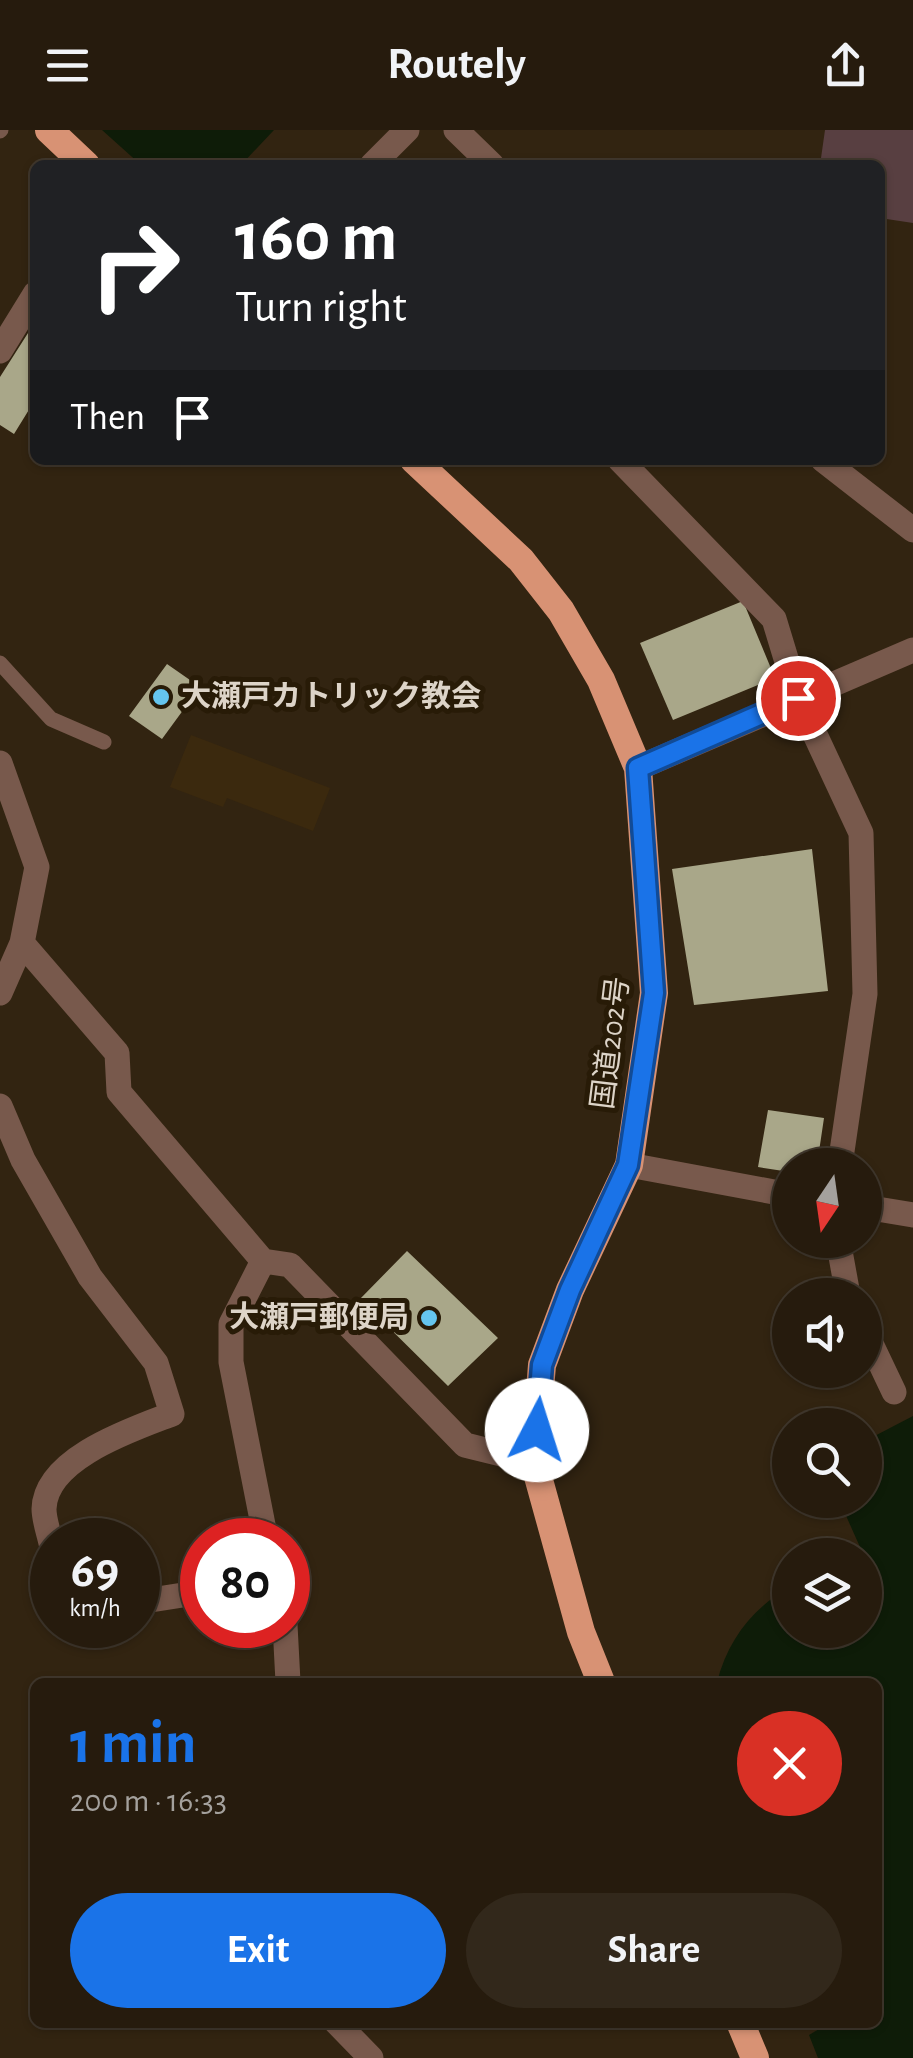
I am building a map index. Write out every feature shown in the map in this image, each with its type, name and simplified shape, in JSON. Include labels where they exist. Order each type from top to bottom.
[{"type":"highway","points":[[48,130],[81,160]]},
{"type":"highway","name":"国道202号","points":[[431,466],[521,560],[561,610],[600,680],[638,768],[654,993],[628,1165],[570,1290],[542,1365],[534,1462],[581,1632],[600,1678]]},
{"type":"highway","points":[[742,2028],[755,2058]]},
{"type":"street","points":[[377,160],[407,130]]},
{"type":"street","points":[[456,130],[487,160]]},
{"type":"street","points":[[0,351],[30,302]]},
{"type":"street","points":[[625,465],[774,619],[798,698],[861,833],[865,994],[842,1148]]},
{"type":"street","points":[[830,465],[913,530]]},
{"type":"street","points":[[638,768],[913,650]]},
{"type":"street","points":[[0,763],[36,867],[22,943],[0,993]]},
{"type":"street","points":[[22,943],[118,1053],[119,1092],[263,1261],[290,1265],[465,1445],[534,1462]]},
{"type":"street","points":[[0,1106],[22,1160],[90,1277],[156,1363],[172,1414],[100,1442],[52,1483],[44,1508],[46,1518]]},
{"type":"street","points":[[628,1165],[772,1191]]},
{"type":"street","points":[[882,1210],[913,1215]]},
{"type":"street","points":[[262,1518],[231,1343],[231,1324],[263,1261]]},
{"type":"street","points":[[882,1367],[894,1392]]},
{"type":"street","points":[[286,1648],[288,1678]]},
{"type":"street","points":[[342,2028],[371,2058]]},
{"type":"lane","points":[[0,663],[51,719],[104,742]]},
{"type":"shaded area","points":[[102,130],[274,130],[246,160],[135,160]]},
{"type":"shaded area","points":[[825,130],[913,130],[913,223],[885,219],[885,160],[821,160]]},
{"type":"shaded area","points":[[191,735],[330,788],[313,831],[227,798],[223,807],[170,787]]},
{"type":"shaded area","points":[[913,1416],[913,2058],[818,2058],[809,2035],[819,2028],[882,2028],[882,1678],[718,1678],[743,1627],[772,1598],[772,1648],[882,1648],[882,1538],[856,1538],[847,1518],[882,1518],[882,1432]]},
{"type":"building","points":[[30,330],[30,408],[14,434],[0,425],[0,377]]},
{"type":"building","points":[[743,601],[775,678],[673,720],[640,643]]},
{"type":"building","points":[[167,664],[200,687],[162,739],[129,716]]},
{"type":"building","points":[[812,849],[828,991],[694,1005],[672,869]]},
{"type":"building","points":[[768,1110],[824,1118],[820,1148],[772,1148],[772,1169],[758,1167]]},
{"type":"building","name":"大瀬戸郵便局","points":[[407,1251],[498,1338],[448,1386],[360,1299]]},
{"type":"place","name":"大瀬戸カトリック教会","points":[[161,697]]},
{"type":"place","name":"大瀬戸郵便局","points":[[429,1318]]},
{"type":"route","points":[[537,1430],[542,1365],[570,1290],[628,1165],[654,993],[638,768],[798,698]]}]
